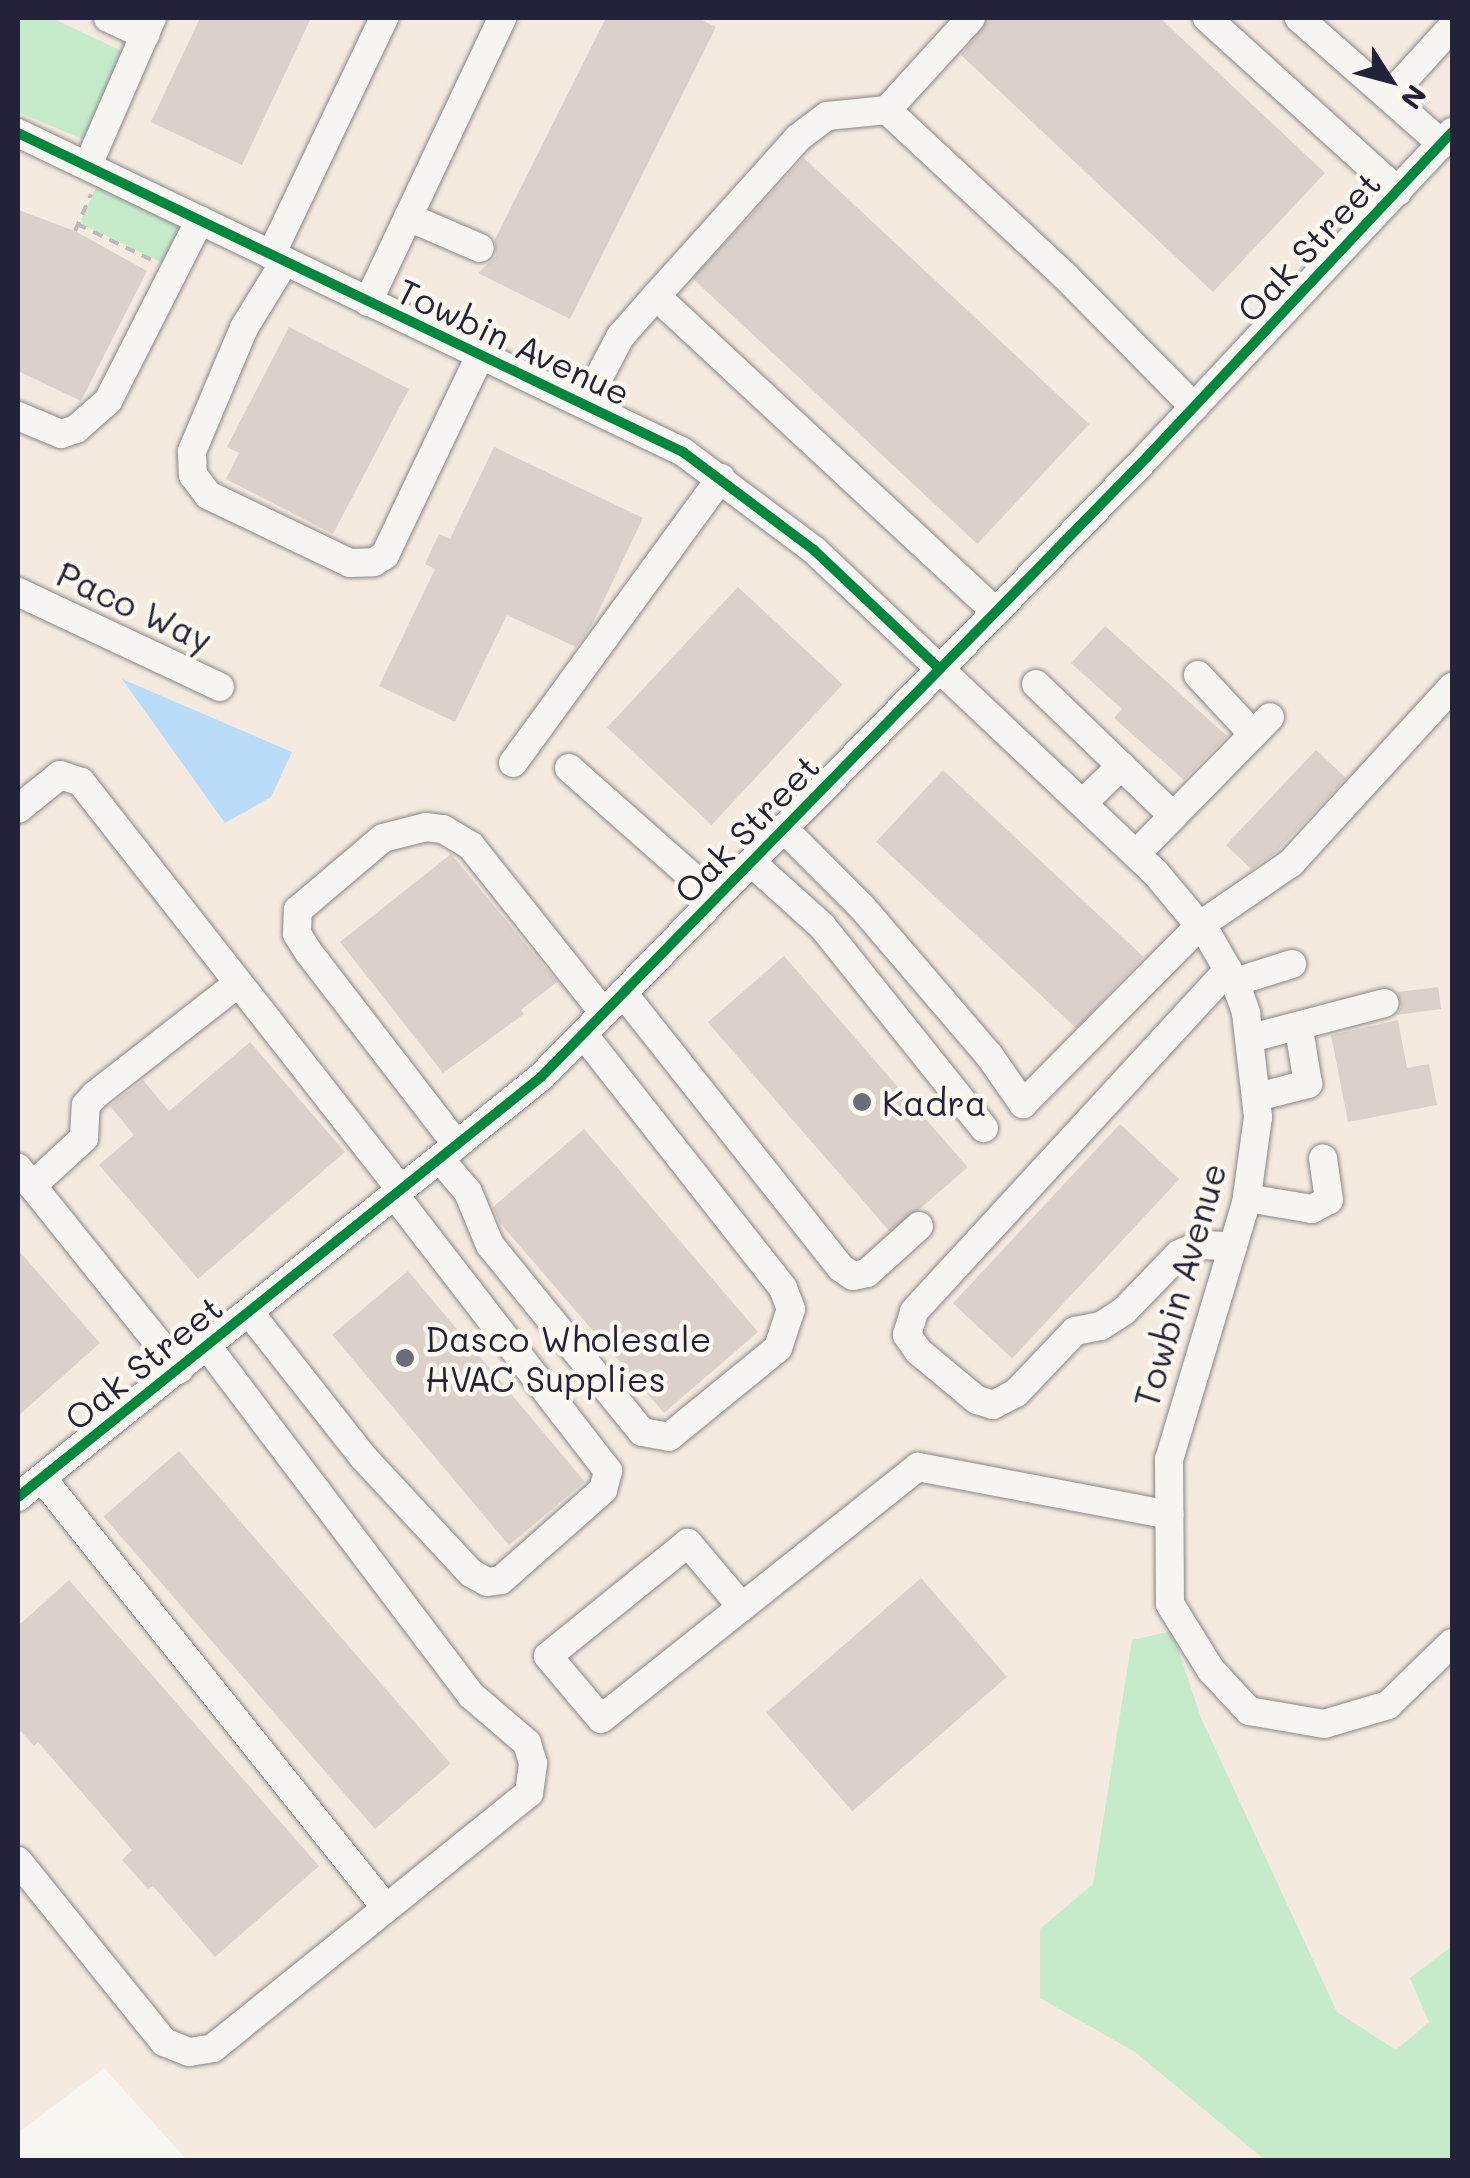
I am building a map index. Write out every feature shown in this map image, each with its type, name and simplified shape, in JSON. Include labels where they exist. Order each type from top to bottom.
[{"type":"street","points":[[95,169],[148,26],[108,18]]},
{"type":"street","points":[[384,18],[192,452],[193,475],[199,488],[226,504],[350,562],[374,562],[384,555],[481,354]]},
{"type":"street","points":[[368,302],[502,18]]},
{"type":"street","points":[[586,404],[620,337],[798,138],[827,116],[887,110],[971,18]]},
{"type":"street","points":[[1207,18],[1398,191]]},
{"type":"street","points":[[1299,18],[1364,78],[1447,138]]},
{"type":"street","points":[[1391,94],[1452,27]]},
{"type":"street","points":[[887,110],[1066,276],[1194,406]]},
{"type":"street","name":"Towbin Avenue","points":[[18,133],[683,452],[814,550],[1136,853],[1199,926],[1232,976],[1250,1038],[1257,1097],[1255,1154],[1247,1198],[1169,1459],[1170,1604],[1211,1670],[1249,1711],[1324,1724],[1388,1705],[1452,1643]]},
{"type":"street","name":"Oak Street","points":[[18,1497],[541,1077],[996,612],[1447,138]]},
{"type":"street","points":[[408,216],[480,248]]},
{"type":"street","points":[[18,416],[61,434],[76,429],[108,402],[200,220]]},
{"type":"street","points":[[656,296],[996,612]]},
{"type":"street","points":[[513,763],[721,478]]},
{"type":"street","name":"Paco Way","points":[[18,592],[220,687]]},
{"type":"street","points":[[1136,853],[1262,725],[1198,675]]},
{"type":"street","points":[[1036,684],[1172,816]]},
{"type":"street","points":[[784,828],[862,908],[990,1056],[1024,1104],[1199,926],[1291,863],[1452,687]]},
{"type":"street","points":[[1084,802],[1121,766]]},
{"type":"street","points":[[569,768],[716,898]]},
{"type":"street","points":[[18,809],[60,775],[81,782],[608,1470],[603,1490],[500,1580],[488,1582],[472,1573],[364,1458],[249,1312]]},
{"type":"street","points":[[583,1034],[784,1288],[792,1309],[778,1348],[669,1437],[642,1432],[490,1245],[448,1152],[298,934],[298,910],[383,838],[426,827],[443,829],[471,846],[613,1003],[841,1268],[853,1276],[867,1274],[919,1226]]},
{"type":"street","points":[[751,862],[822,926],[984,1128]]},
{"type":"street","points":[[1233,1246],[1199,1246],[1179,1254],[1124,1311],[1101,1326],[1075,1331],[1016,1393],[993,1405],[962,1388],[918,1352],[907,1335],[914,1312],[1232,976],[1292,964]]},
{"type":"street","points":[[179,1369],[25,1177],[84,1138],[86,1105],[95,1095],[236,985]]},
{"type":"street","points":[[1250,1038],[1299,1029],[1384,1003]]},
{"type":"street","points":[[1257,1097],[1308,1084],[1299,1029]]},
{"type":"street","points":[[1247,1198],[1312,1210],[1329,1200],[1323,1158]]},
{"type":"street","points":[[18,1861],[164,2042],[189,2052],[214,2048],[529,1793],[533,1763],[527,1743],[471,1696],[207,1346]]},
{"type":"street","points":[[742,1606],[688,1543],[548,1656],[601,1719],[918,1467],[1169,1515]]},
{"type":"street","points":[[42,1478],[386,1908]]},
{"type":"path","points":[[74,231],[95,169]]},
{"type":"path","points":[[77,224],[174,271]]},
{"type":"shaded area","points":[[18,18],[1452,18],[1452,2160],[187,2160],[104,2068],[18,2133]]},
{"type":"green space","points":[[18,18],[52,18],[126,53],[85,140],[18,112]]},
{"type":"green space","points":[[97,186],[184,227],[169,266],[83,225],[81,220]]},
{"type":"green space","points":[[1172,1631],[1201,1718],[1337,2012],[1396,2050],[1429,2022],[1410,1978],[1452,1946],[1452,2160],[1265,2160],[1135,2052],[1040,1998],[1040,1929],[1093,1884],[1132,1640]]},
{"type":"water","points":[[122,679],[292,752],[271,797],[225,823]]},
{"type":"building","points":[[200,18],[311,18],[242,165],[151,122]]},
{"type":"building","points":[[606,18],[698,18],[716,27],[570,319],[478,273],[496,256],[495,239]]},
{"type":"building","points":[[990,18],[1160,18],[1325,173],[1213,292],[961,55]]},
{"type":"building","points":[[804,158],[1089,424],[977,544],[692,278]]},
{"type":"building","points":[[18,210],[75,231],[147,271],[81,401],[18,371]]},
{"type":"building","points":[[289,327],[409,389],[333,534],[226,479],[239,453],[227,447]]},
{"type":"building","points":[[494,447],[643,518],[592,625],[576,647],[507,615],[455,722],[379,686],[435,569],[425,564],[439,534],[450,539]]},
{"type":"building","points":[[738,587],[843,685],[712,825],[607,727]]},
{"type":"building","points":[[1105,626],[1227,736],[1184,780],[1114,718],[1122,709],[1071,663]]},
{"type":"building","points":[[1316,750],[1346,778],[1275,853],[1251,869],[1226,845]]},
{"type":"building","points":[[943,770],[1143,957],[1077,1029],[876,842]]},
{"type":"building","points":[[451,854],[557,982],[521,1010],[524,1014],[443,1073],[340,942]]},
{"type":"building","points":[[784,956],[968,1167],[891,1234],[708,1022]]},
{"type":"building","points":[[1438,987],[1441,1009],[1397,1015],[1401,1007],[1398,992]]},
{"type":"building","points":[[1398,1020],[1407,1068],[1429,1064],[1437,1105],[1348,1122],[1331,1035]]},
{"type":"building","points":[[250,1042],[345,1152],[198,1279],[99,1165],[134,1135],[110,1106],[143,1080],[169,1111]]},
{"type":"building","points":[[1120,1124],[1179,1179],[1012,1358],[953,1303]]},
{"type":"building","points":[[584,1129],[758,1332],[664,1413],[499,1222],[493,1207]]},
{"type":"building","points":[[18,1250],[100,1343],[18,1416]]},
{"type":"building","points":[[408,1271],[585,1482],[509,1545],[332,1335]]},
{"type":"building","points":[[179,1451],[451,1763],[375,1829],[104,1517]]},
{"type":"building","points":[[921,1578],[1007,1677],[852,1811],[766,1712]]},
{"type":"building","points":[[69,1580],[319,1866],[215,1957],[153,1886],[148,1889],[122,1860],[132,1850],[38,1742],[34,1746],[18,1728],[18,1626]]},
{"type":"cycle path","points":[[18,1497],[541,1077],[1147,457],[1452,132]]},
{"type":"cycle path","points":[[18,133],[683,452],[814,550],[940,669]]},
{"type":"place","name":"Kadra","points":[[862,1102]]},
{"type":"place","name":"Dasco Wholesale HVAC Supplies","points":[[405,1358]]}]
